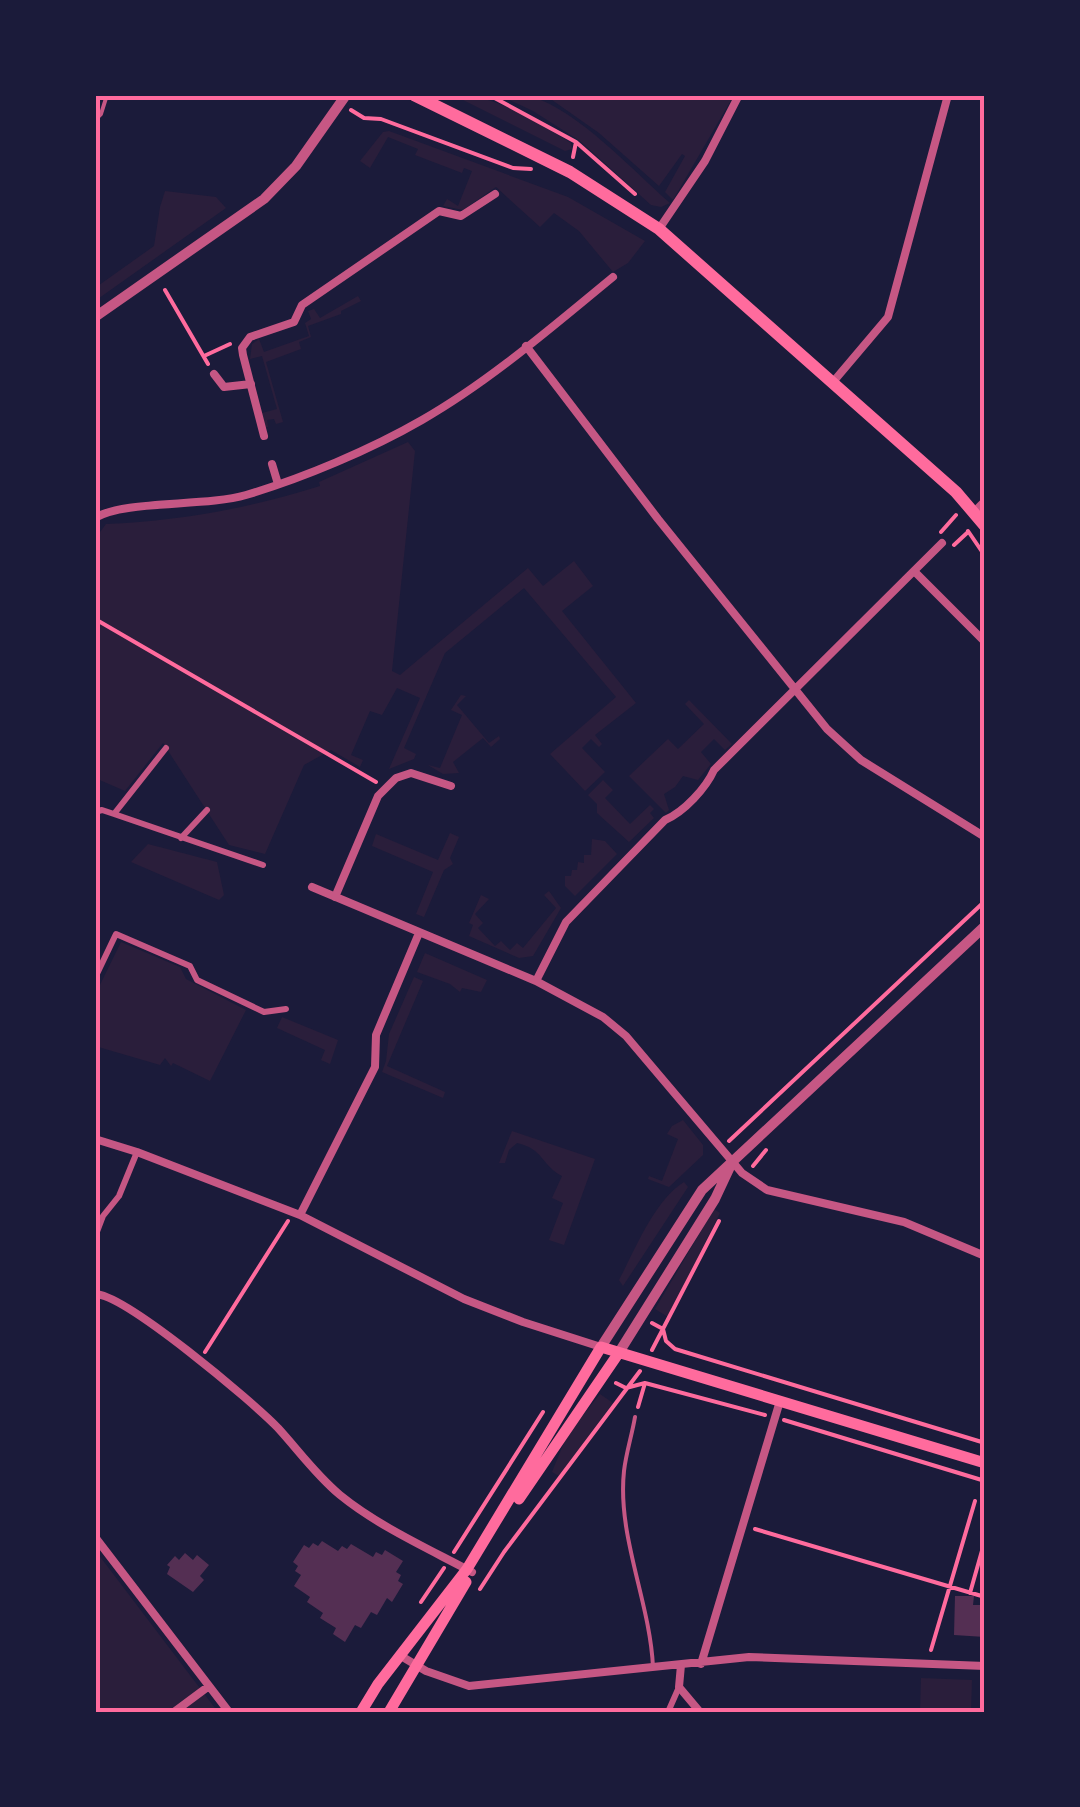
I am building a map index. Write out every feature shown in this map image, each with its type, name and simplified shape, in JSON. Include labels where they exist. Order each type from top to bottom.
[{"type":"main road","points":[[414,95],[570,172],[659,229],[956,492],[985,526]]},
{"type":"main road","points":[[389,1712],[422,1669],[470,1571],[601,1347],[985,1464]]},
{"type":"main road","points":[[361,1712],[470,1571],[618,1354]]},
{"type":"street","points":[[659,229],[705,161],[738,95]]},
{"type":"street","points":[[833,382],[888,317],[948,95]]},
{"type":"street","points":[[95,318],[264,199],[296,166],[343,99]]},
{"type":"street","points":[[264,436],[242,348],[250,336],[294,322],[302,305],[440,211],[462,216],[496,194]]},
{"type":"street","points":[[95,517],[114,510],[216,502],[324,468],[425,418],[613,277]]},
{"type":"street","points":[[526,346],[796,690],[849,751],[985,837]]},
{"type":"street","points":[[214,374],[224,387],[251,384]]},
{"type":"street","points":[[272,464],[278,484]]},
{"type":"street","points":[[974,512],[985,500]]},
{"type":"street","points":[[536,982],[554,941],[578,908],[665,820],[675,816],[710,780],[714,770],[942,543]]},
{"type":"street","points":[[914,571],[985,642]]},
{"type":"street","points":[[114,814],[166,748]]},
{"type":"street","points":[[334,897],[384,787],[410,772],[450,786]]},
{"type":"street","points":[[95,812],[102,810],[263,865]]},
{"type":"street","points":[[182,838],[207,810]]},
{"type":"street","points":[[312,887],[536,982],[603,1017],[626,1036],[746,1176],[775,1193],[896,1220],[985,1256]]},
{"type":"street","points":[[95,1139],[296,1214],[464,1299],[601,1347],[702,1190],[985,926]]},
{"type":"street","points":[[296,1214],[375,1066],[376,1035],[420,933]]},
{"type":"street","points":[[95,978],[116,934],[190,966],[197,980],[264,1012],[286,1010]]},
{"type":"street","points":[[95,1236],[103,1216],[119,1196],[137,1152]]},
{"type":"street","points":[[618,1354],[715,1199],[733,1162]]},
{"type":"street","points":[[95,1294],[109,1296],[170,1336],[277,1428],[305,1463],[343,1497],[470,1571]]},
{"type":"street","points":[[701,1664],[780,1401]]},
{"type":"street","points":[[95,1538],[228,1712]]},
{"type":"street","points":[[401,1656],[422,1669],[469,1686],[748,1657],[985,1666]]},
{"type":"street","points":[[668,1712],[679,1687],[682,1665]]},
{"type":"street","points":[[174,1712],[209,1686]]},
{"type":"street","points":[[679,1687],[700,1712]]},
{"type":"lane","points":[[95,120],[107,95]]},
{"type":"lane","points":[[635,1417],[624,1474],[626,1512],[650,1632],[653,1667]]},
{"type":"path","points":[[489,95],[576,142],[645,203]]},
{"type":"path","points":[[343,99],[364,118],[380,119],[513,168],[532,170]]},
{"type":"path","points":[[570,172],[576,142]]},
{"type":"path","points":[[166,290],[214,374]]},
{"type":"path","points":[[204,356],[228,343],[242,348]]},
{"type":"path","points":[[956,515],[940,533],[942,543],[956,546],[968,532]]},
{"type":"path","points":[[95,618],[384,787]]},
{"type":"path","points":[[746,1176],[766,1150]]},
{"type":"path","points":[[724,1210],[663,1329],[666,1341],[676,1349],[985,1444]]},
{"type":"path","points":[[200,1361],[296,1214]]},
{"type":"path","points":[[635,1417],[646,1383]]},
{"type":"path","points":[[476,1596],[504,1552],[626,1388],[646,1383],[985,1481]]},
{"type":"path","points":[[420,1604],[544,1412]]},
{"type":"path","points":[[927,1664],[975,1501]]},
{"type":"path","points":[[742,1526],[985,1597]]},
{"type":"path","points":[[970,1593],[985,1540]]},
{"type":"shaded area","points":[[453,95],[485,99],[515,110],[571,143],[572,149],[565,151]]},
{"type":"shaded area","points":[[499,95],[531,96],[568,115],[670,203],[661,207],[651,205],[580,141]]},
{"type":"shaded area","points":[[545,95],[734,95],[673,200],[665,192],[685,156],[682,154],[659,186],[599,133]]},
{"type":"shaded area","points":[[383,132],[568,197],[645,241],[628,263],[613,272],[579,231],[554,213],[540,227],[496,187],[463,210],[443,206],[447,199],[458,206],[472,171],[464,168],[462,173],[415,155],[418,149],[388,137],[370,168],[360,161]]},
{"type":"shaded area","points":[[165,191],[216,197],[226,208],[95,301],[95,288],[154,246]]},
{"type":"shaded area","points":[[358,296],[361,301],[341,314],[308,326],[311,337],[299,342],[301,349],[266,362],[283,422],[267,420],[268,427],[264,428],[262,413],[277,409],[262,356],[250,359],[252,344],[259,339],[264,352],[309,336],[305,323],[311,319],[308,311],[314,309],[320,318]]},
{"type":"shaded area","points":[[408,442],[415,451],[392,671],[400,675],[528,568],[543,586],[574,561],[593,586],[562,611],[636,703],[595,735],[602,744],[599,747],[591,739],[582,748],[605,772],[585,791],[550,754],[616,697],[524,588],[445,653],[404,748],[416,754],[414,759],[389,769],[420,698],[397,688],[382,715],[370,711],[351,755],[363,760],[360,767],[331,750],[304,765],[265,854],[229,845],[163,743],[125,791],[95,778],[95,539],[106,524],[188,516],[293,494],[320,486],[319,482]]},
{"type":"shaded area","points":[[461,695],[466,696],[457,705],[489,743],[499,736],[500,739],[491,747],[483,738],[453,762],[459,773],[443,774],[428,765],[440,768],[462,715],[451,710]]},
{"type":"shaded area","points":[[689,700],[732,744],[725,750],[714,739],[701,752],[711,764],[698,780],[683,776],[664,794],[669,810],[666,813],[629,776],[668,739],[678,749],[704,724],[685,704]]},
{"type":"shaded area","points":[[603,780],[613,790],[605,798],[630,824],[650,805],[654,809],[650,813],[654,818],[629,842],[597,813],[597,804],[588,795]]},
{"type":"shaded area","points":[[450,833],[459,837],[450,858],[453,864],[444,870],[424,917],[416,914],[433,872],[372,846],[376,834],[438,860]]},
{"type":"shaded area","points":[[592,839],[605,841],[617,854],[575,896],[565,886],[565,876],[577,870],[578,862],[584,863],[584,855],[591,855]]},
{"type":"shaded area","points":[[148,844],[217,862],[224,895],[219,900],[131,862]]},
{"type":"shaded area","points":[[549,891],[561,908],[533,956],[519,958],[469,936],[473,925],[469,923],[481,895],[489,899],[475,914],[483,923],[478,928],[495,946],[501,941],[510,950],[517,943],[523,948],[556,908],[544,895]]},
{"type":"shaded area","points":[[121,942],[180,967],[186,979],[246,1010],[210,1081],[173,1063],[171,1066],[165,1058],[160,1065],[95,1046],[95,995]]},
{"type":"shaded area","points":[[425,953],[487,980],[481,992],[462,988],[460,992],[450,984],[417,972]]},
{"type":"shaded area","points":[[414,977],[423,981],[387,1066],[445,1092],[443,1098],[382,1072],[389,1034]]},
{"type":"shaded area","points":[[282,1017],[338,1040],[330,1064],[321,1060],[325,1050],[277,1028]]},
{"type":"shaded area","points":[[683,1120],[703,1145],[703,1155],[669,1187],[648,1179],[649,1176],[662,1181],[678,1139],[667,1134]]},
{"type":"shaded area","points":[[512,1131],[595,1159],[564,1245],[549,1240],[563,1203],[552,1198],[562,1176],[538,1153],[517,1143],[509,1150],[505,1163],[499,1163]]},
{"type":"shaded area","points":[[684,1182],[688,1187],[623,1286],[619,1280],[647,1226],[673,1190]]},
{"type":"shaded area","points":[[714,1209],[720,1213],[668,1317],[655,1309]]},
{"type":"shaded area","points":[[600,1394],[613,1403],[559,1476],[552,1472],[567,1435]]},
{"type":"shaded area","points":[[95,1550],[218,1712],[95,1712],[99,1706],[95,1700]]},
{"type":"shaded area","points":[[921,1678],[972,1680],[971,1712],[920,1712]]},
{"type":"building","points":[[322,1541],[338,1551],[351,1544],[373,1557],[385,1550],[403,1561],[396,1572],[403,1584],[392,1602],[387,1598],[377,1615],[371,1612],[361,1628],[355,1625],[345,1642],[333,1634],[336,1628],[320,1618],[323,1613],[307,1602],[310,1597],[294,1586],[301,1575],[295,1571],[298,1566],[293,1562],[304,1545],[318,1546]]},
{"type":"building","points":[[185,1553],[193,1560],[197,1555],[209,1565],[200,1576],[204,1580],[193,1592],[167,1574],[167,1565],[175,1556],[179,1560]]},
{"type":"building","points":[[955,1596],[974,1596],[973,1605],[985,1605],[985,1637],[954,1635]]}]
